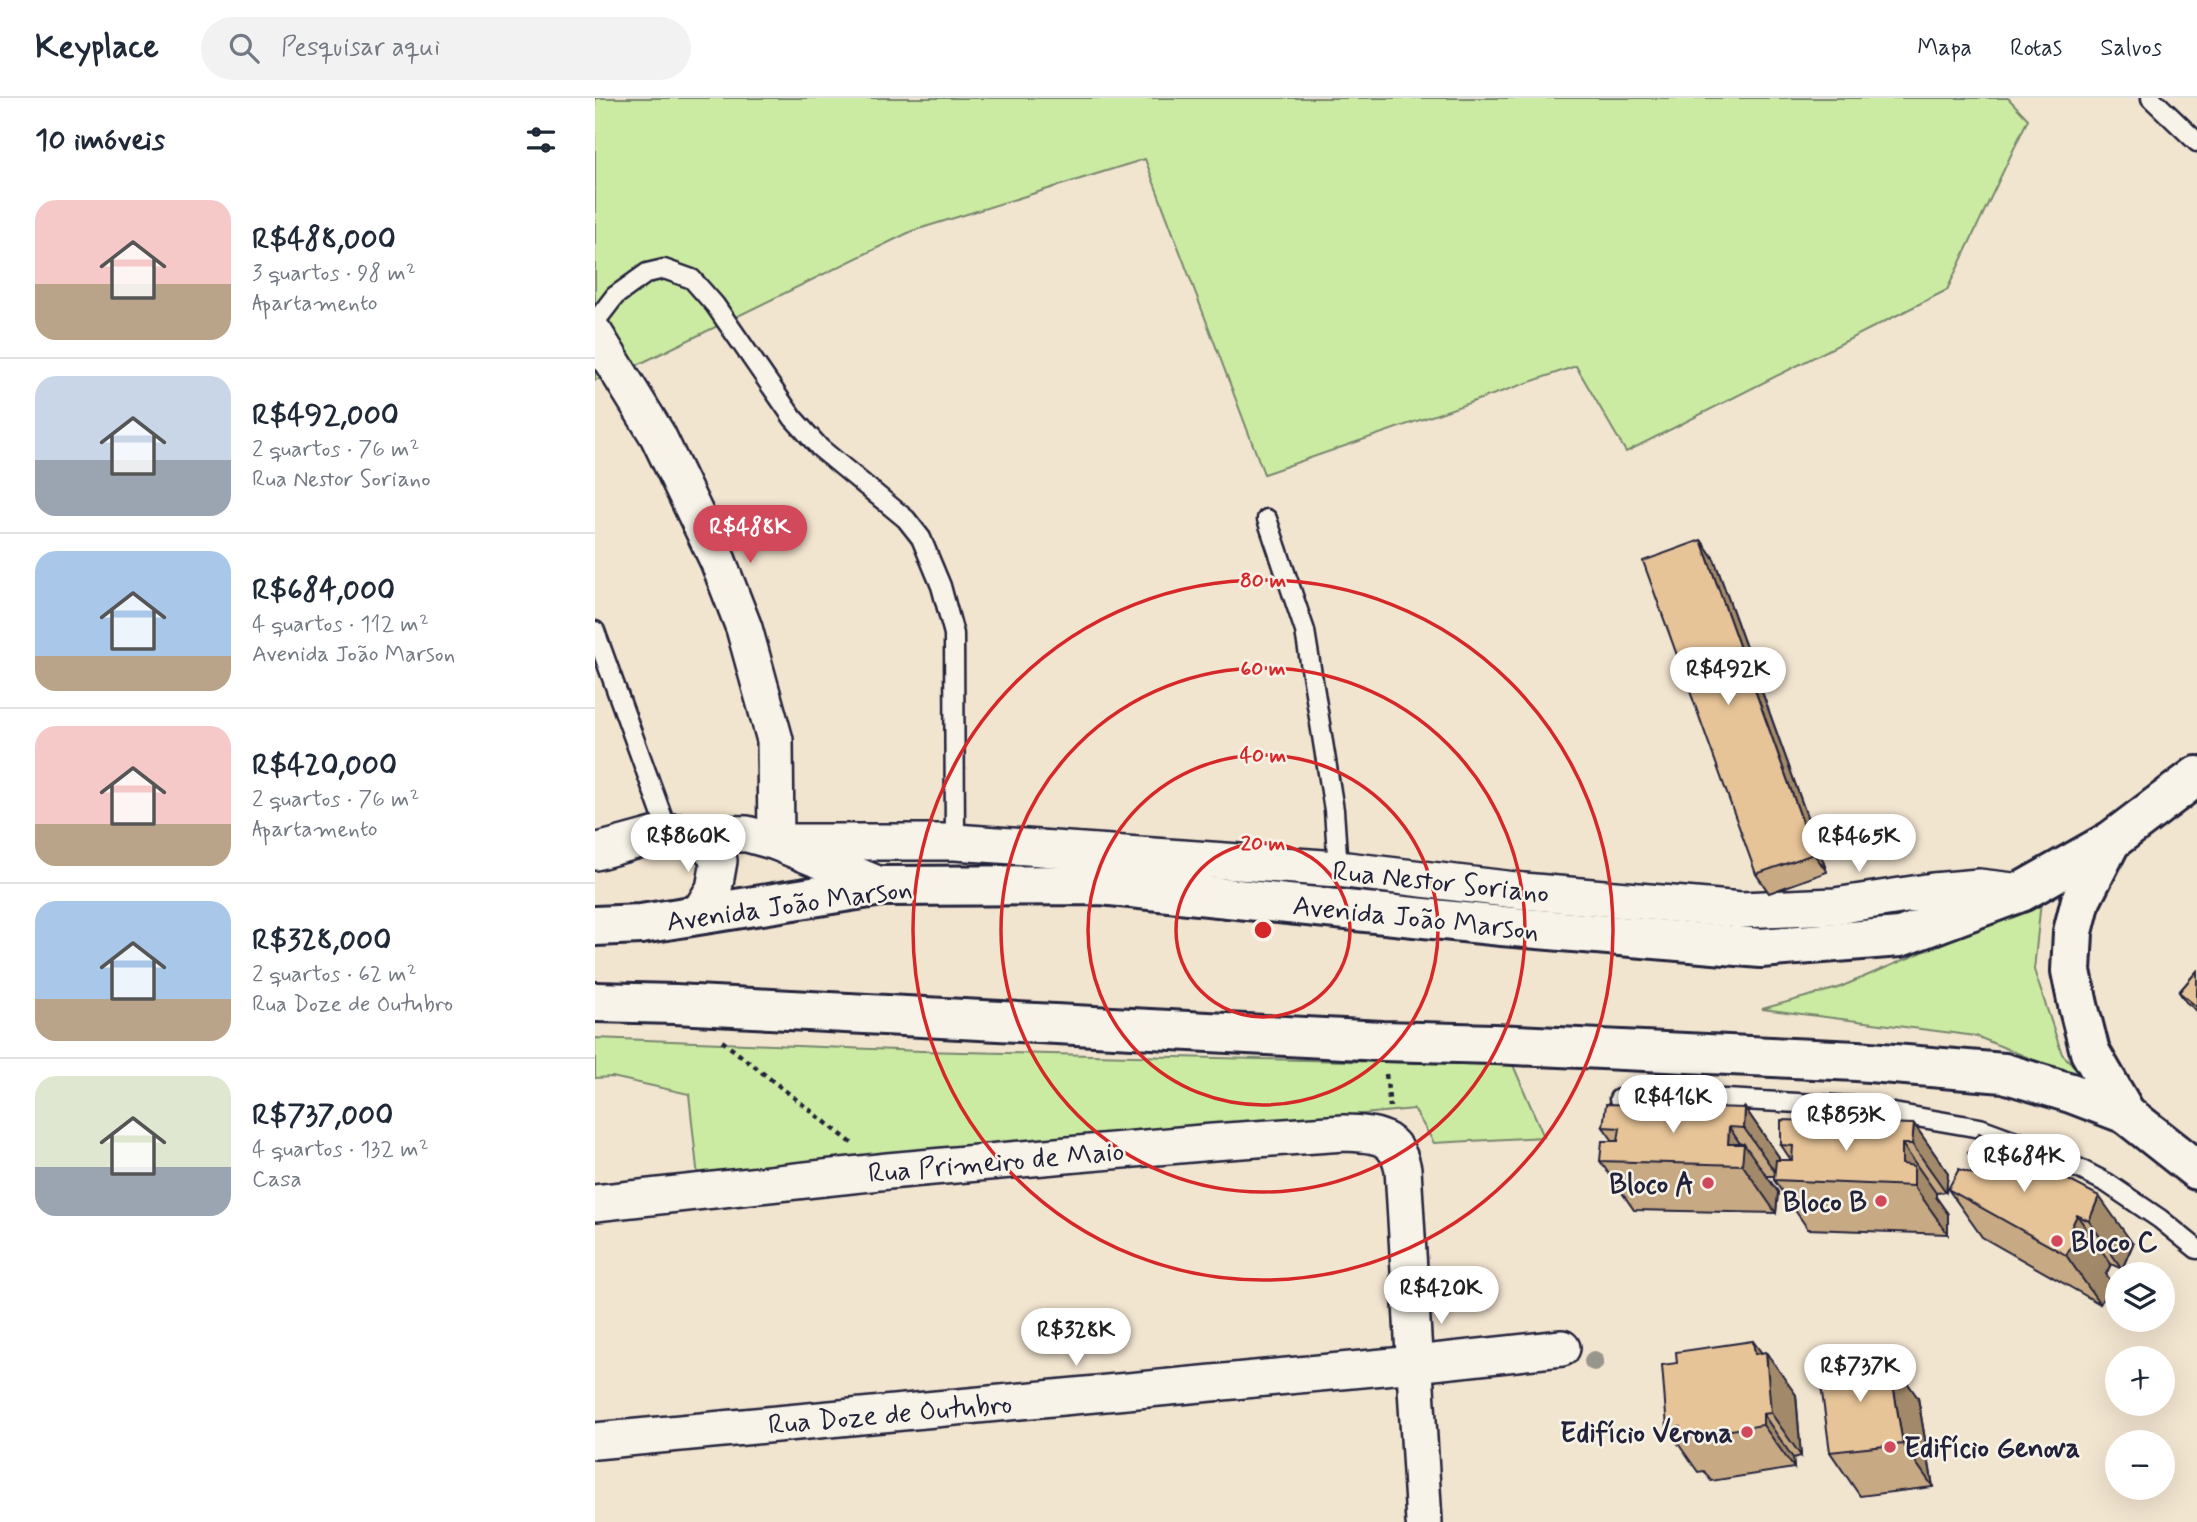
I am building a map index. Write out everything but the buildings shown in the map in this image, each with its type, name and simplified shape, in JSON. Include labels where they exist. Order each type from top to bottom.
[{"type":"main road","name":"Avenida João Marson","points":[[595,926],[642,924],[882,886],[1101,885],[1502,926],[1761,948],[1900,937],[2021,892],[2111,841],[2197,776]]},
{"type":"main road","points":[[2111,841],[2081,900],[2073,932],[2071,971],[2090,1052],[2126,1114]]},
{"type":"main road","points":[[595,1002],[1382,1041],[1857,1061],[2004,1073],[2071,1093],[2126,1114],[2197,1170]]},
{"type":"street","points":[[595,334],[659,436],[713,550],[744,628],[775,740],[776,842]]},
{"type":"street","points":[[684,832],[719,861],[713,889],[698,915]]},
{"type":"street","points":[[595,852],[684,832],[747,834],[776,842],[882,886]]},
{"type":"street","name":"Rua Nestor Soriano","points":[[776,842],[955,842],[1338,869],[1523,891],[1741,910],[1835,906],[1979,887],[2021,892]]},
{"type":"street","name":"Rua Primeiro de Maio","points":[[595,1203],[888,1171],[1199,1143],[1345,1133],[1377,1137],[1395,1146]]},
{"type":"street","points":[[1395,1146],[1403,1169],[1424,1522]]},
{"type":"street","name":"Rua Doze de Outubro","points":[[595,1441],[1562,1348]]},
{"type":"lane","points":[[2151,98],[2197,142]]},
{"type":"lane","points":[[595,322],[615,296],[647,273],[664,269],[692,279],[715,305],[793,418],[820,448],[906,519],[921,538],[941,586],[954,635],[955,842]]},
{"type":"lane","points":[[1267,519],[1305,631],[1334,810],[1338,869]]},
{"type":"lane","points":[[595,631],[599,651],[684,832]]},
{"type":"lane","points":[[1619,1099],[1726,1099],[1827,1104],[1880,1110],[1980,1128],[2051,1154],[2107,1183],[2160,1219],[2197,1249]]},
{"type":"path","points":[[717,1037],[888,1171]]},
{"type":"path","points":[[1382,1041],[1395,1146]]},
{"type":"green space","points":[[595,98],[2008,98],[2028,119],[1947,290],[1626,452],[1576,366],[1264,474],[1145,159],[912,231],[621,373],[595,380]]},
{"type":"green space","points":[[2042,891],[2034,970],[2062,1054],[2092,1084],[1976,1036],[1762,1009],[1838,988],[1946,942]]},
{"type":"green space","points":[[595,1038],[921,1051],[1513,1065],[1544,1137],[1434,1143],[1414,1109],[698,1178],[689,1094],[612,1077],[595,1078]]},
{"type":"place","name":"Bloco A","points":[[1708,1183]]},
{"type":"place","name":"Bloco B","points":[[1881,1201]]},
{"type":"place","name":"Bloco C","points":[[2057,1241]]},
{"type":"place","name":"Edifício Verona","points":[[1747,1432]]},
{"type":"place","name":"Edifício Genova","points":[[1890,1447]]}]
